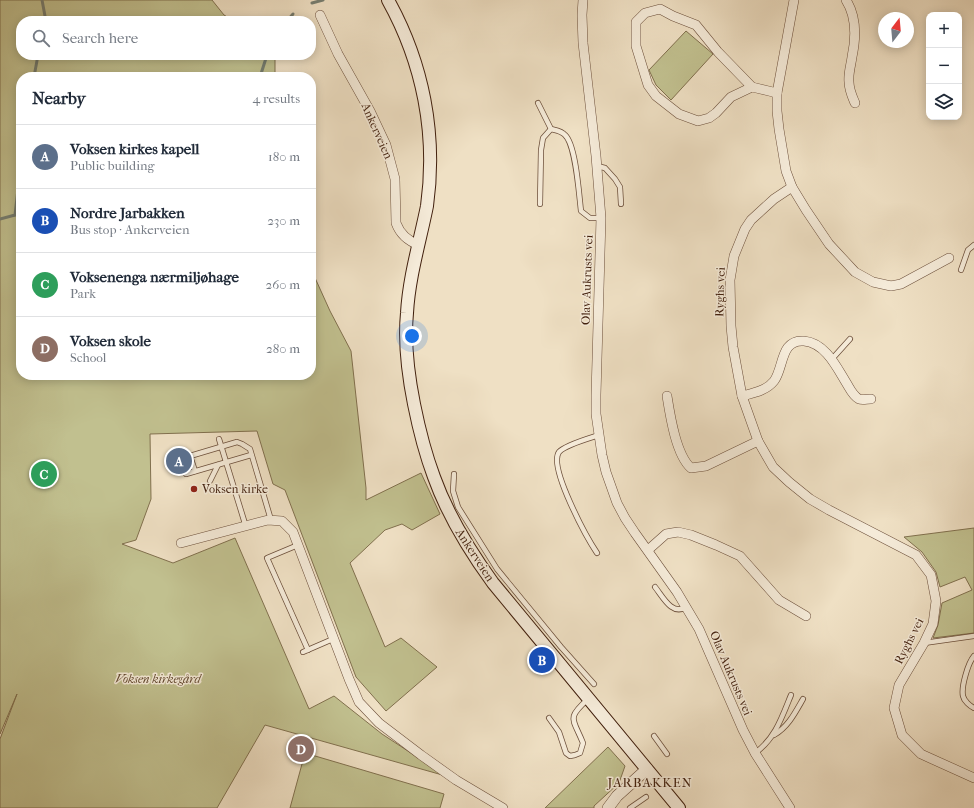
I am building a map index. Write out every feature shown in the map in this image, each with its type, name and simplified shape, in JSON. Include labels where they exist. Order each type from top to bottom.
[{"type":"main road","name":"Ankerveien","points":[[388,0],[401,25],[417,68],[425,102],[428,125],[430,184],[408,300],[406,326],[410,381],[426,454],[433,476],[448,510],[474,556],[506,600],[679,808]]},
{"type":"street","name":"Olav Aukrusts vei","points":[[583,0],[582,35],[597,166],[601,218],[596,395],[599,435],[606,472],[625,518],[686,607],[702,636],[736,715],[755,753],[790,808]]},
{"type":"street","points":[[794,0],[777,93],[779,128],[786,171],[792,187],[829,244],[855,272],[873,282],[891,286],[901,284],[949,258]]},
{"type":"street","points":[[846,0],[853,14],[855,28],[853,55],[849,77],[850,91],[855,103]]},
{"type":"street","points":[[752,86],[732,97],[709,118],[698,121],[679,114],[656,96],[648,85],[636,46],[636,22],[645,13],[660,8],[673,16],[696,25],[718,52],[752,86],[777,93]]},
{"type":"street","name":"Ankerveien","points":[[320,15],[338,54],[370,111],[386,145],[395,179],[396,223],[398,230],[406,239],[419,245]]},
{"type":"street","name":"Ryghs vei","points":[[792,187],[774,199],[751,220],[745,229],[734,256],[730,280],[731,326],[733,347],[742,396],[758,441],[773,467],[810,499],[916,555],[931,575],[936,601],[933,624],[924,643],[899,685],[894,708],[902,735],[921,754],[974,778]]},
{"type":"street","points":[[742,396],[756,392],[770,385],[778,375],[787,348],[797,341],[803,341],[816,345],[826,352],[853,394],[860,399],[871,399]]},
{"type":"street","points":[[666,396],[677,442],[686,462],[691,468],[706,466],[758,441]]},
{"type":"street","points":[[181,543],[271,520],[282,521],[293,532],[333,639],[360,702],[379,722],[421,755],[456,780],[503,808]]},
{"type":"street","points":[[648,550],[666,534],[678,532],[692,535],[716,545],[740,556],[779,600],[806,616]]},
{"type":"street","points":[[608,808],[617,796],[647,769]]},
{"type":"lane","points":[[538,103],[551,129],[565,135],[571,147],[578,174],[581,211],[590,218],[601,218]]},
{"type":"lane","points":[[540,204],[541,150],[543,138],[551,129]]},
{"type":"lane","points":[[597,166],[605,168],[615,179],[620,187],[621,204]]},
{"type":"lane","points":[[961,270],[968,250],[974,245]]},
{"type":"lane","points":[[832,360],[850,339]]},
{"type":"lane","points":[[597,553],[589,541],[563,485],[557,460],[559,452],[565,448],[599,435]]},
{"type":"lane","points":[[219,439],[246,527]]},
{"type":"lane","points":[[195,471],[190,456],[237,442],[250,449],[271,520]]},
{"type":"lane","points":[[186,474],[251,455]]},
{"type":"lane","points":[[210,481],[218,465]]},
{"type":"lane","points":[[454,474],[453,491],[458,507],[497,569],[556,641],[594,684]]},
{"type":"lane","points":[[298,545],[267,558],[306,651],[333,639]]},
{"type":"lane","points":[[655,587],[669,605],[676,610],[681,610],[686,607]]},
{"type":"lane","points":[[924,643],[974,636]]},
{"type":"lane","points":[[974,656],[969,663],[967,670],[963,696],[968,704],[974,708]]},
{"type":"lane","points":[[755,753],[764,747],[772,736],[782,718],[791,695]]},
{"type":"lane","points":[[549,718],[559,732],[566,753],[570,756],[575,755],[580,752],[583,743],[576,728],[574,716],[575,712],[588,699]]},
{"type":"lane","points":[[772,736],[781,731],[787,724],[803,699]]},
{"type":"lane","points":[[654,736],[667,754]]},
{"type":"lane","points":[[630,808],[646,797]]},
{"type":"green space","name":"Voksen kirkegård","points":[[0,0],[212,0],[226,16],[16,16],[16,60],[275,60],[275,72],[16,72],[16,380],[316,380],[316,280],[351,351],[366,488],[366,500],[421,473],[440,514],[412,530],[402,524],[385,530],[350,563],[385,647],[401,638],[437,667],[386,711],[356,677],[285,490],[273,484],[257,431],[150,434],[151,499],[136,540],[122,544],[173,563],[235,538],[309,709],[334,696],[382,734],[446,776],[265,725],[217,808],[0,808],[0,739],[17,694],[0,734]]},
{"type":"green space","points":[[686,31],[713,54],[671,100],[656,85],[649,70]]},
{"type":"green space","points":[[974,528],[974,633],[933,638],[938,625],[942,603],[972,590],[965,577],[940,587],[936,572],[922,552],[904,537]]},
{"type":"green space","points":[[608,747],[625,766],[619,783],[594,806],[594,808],[545,808]]},
{"type":"green space","points":[[305,753],[444,794],[440,808],[290,808]]},
{"type":"waterway","points":[[42,0],[45,16]]},
{"type":"waterway","points":[[312,3],[323,0]]},
{"type":"waterway","points":[[35,72],[37,60]]},
{"type":"waterway","points":[[262,72],[265,60]]},
{"type":"waterway","points":[[0,219],[15,215],[16,206]]},
{"type":"place","name":"Voksen kirkes kapell","points":[[179,461]]},
{"type":"place","name":"Voksenenga nærmiljøhage","points":[[44,474]]},
{"type":"place","name":"Voksen kirke","points":[[194,489]]},
{"type":"place","name":"Nordre Jarbakken","points":[[542,660]]},
{"type":"place","name":"Voksen skole","points":[[301,749]]},
{"type":"district","name":"JARBAKKEN","points":[[650,782]]}]
